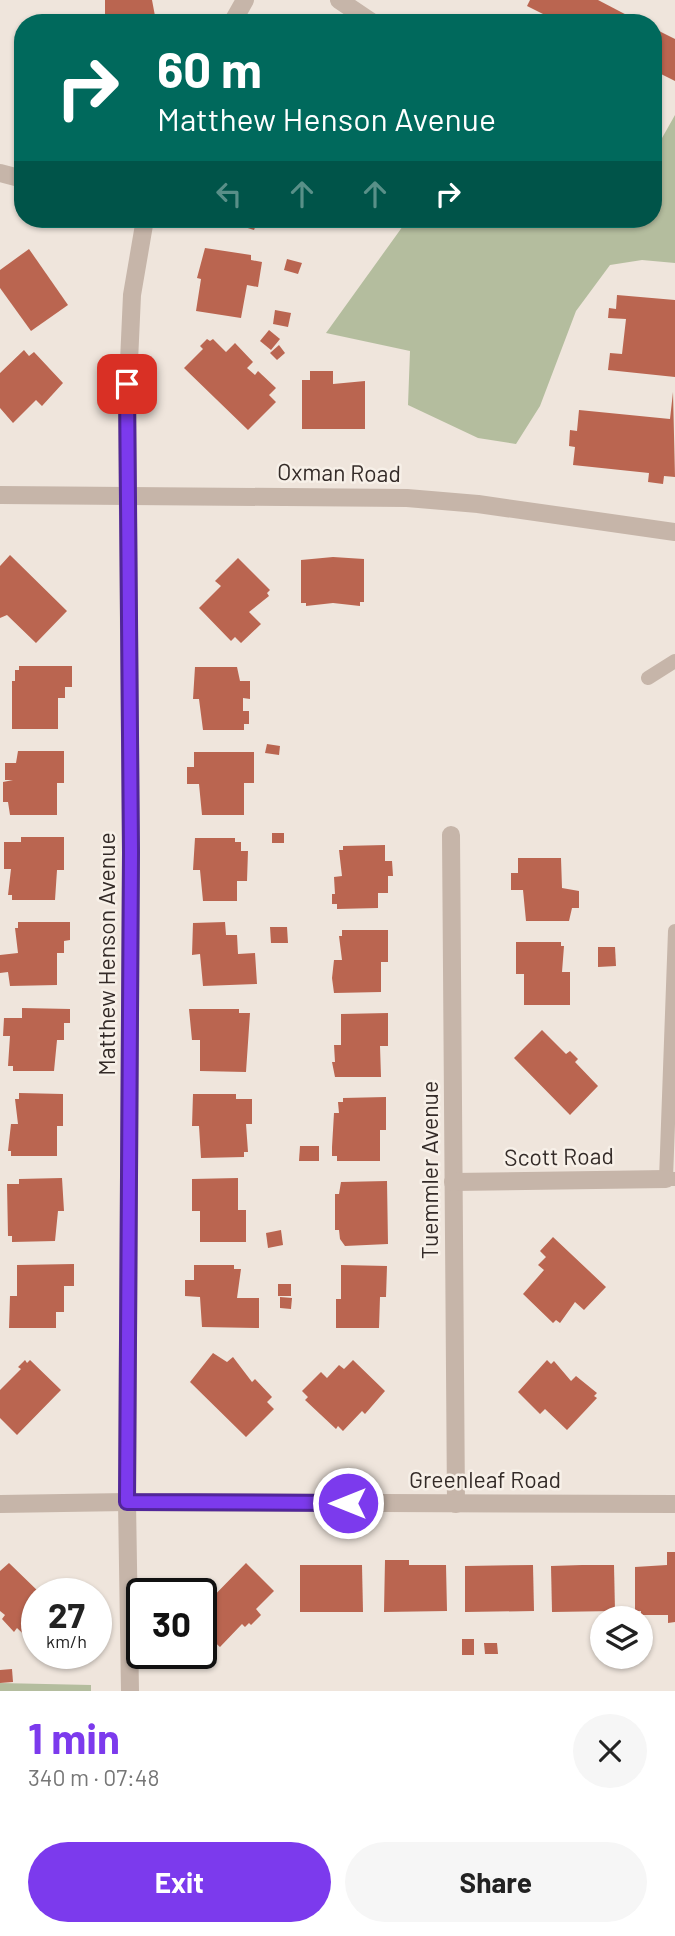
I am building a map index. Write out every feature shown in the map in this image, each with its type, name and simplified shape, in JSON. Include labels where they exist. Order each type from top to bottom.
[{"type":"street","points":[[339,0],[360,14]]},
{"type":"street","name":"Matthew Henson Avenue","points":[[130,1691],[127,1502],[131,852],[128,496],[130,320],[136,262],[143,228]]},
{"type":"street","name":"Oxman Road","points":[[0,495],[407,498],[478,504],[675,532]]},
{"type":"street","name":"Tuemmler Avenue","points":[[451,835],[456,1504]]},
{"type":"street","name":"Scott Road","points":[[453,1182],[671,1179]]},
{"type":"street","name":"Greenleaf Road","points":[[0,1504],[675,1504]]},
{"type":"lane","points":[[648,678],[675,661]]},
{"type":"lane","points":[[671,1179],[675,931]]},
{"type":"green space","points":[[675,115],[675,263],[642,260],[610,265],[576,311],[540,406],[516,444],[478,438],[408,405],[410,351],[326,333],[402,228],[662,228],[662,138]]},
{"type":"green space","points":[[0,1683],[91,1685],[91,1691],[0,1691]]},
{"type":"building","points":[[105,0],[152,0],[155,14],[105,14]]},
{"type":"building","points":[[530,0],[598,0],[625,14],[543,14],[527,6]]},
{"type":"building","points":[[662,32],[675,39],[675,81],[662,74]]},
{"type":"building","points":[[205,248],[251,255],[251,260],[262,262],[258,287],[247,285],[241,318],[196,311],[201,279],[197,278]]},
{"type":"building","points":[[29,249],[68,305],[31,331],[0,288],[0,270]]},
{"type":"building","points":[[287,259],[302,263],[298,274],[284,270]]},
{"type":"building","points":[[617,295],[675,300],[675,377],[608,370],[610,353],[622,354],[626,319],[608,318],[609,308],[616,309]]},
{"type":"building","points":[[275,310],[291,313],[288,327],[273,324]]},
{"type":"building","points":[[269,330],[280,339],[271,350],[260,341]]},
{"type":"building","points":[[207,339],[213,339],[226,352],[235,343],[253,362],[247,368],[255,375],[258,371],[276,388],[269,395],[276,402],[248,430],[184,368],[203,349],[200,346]]},
{"type":"building","points":[[279,345],[285,353],[277,360],[270,353]]},
{"type":"building","points":[[24,350],[29,356],[34,352],[63,383],[42,406],[36,400],[13,423],[0,408],[0,373]]},
{"type":"building","points":[[310,371],[333,371],[333,384],[365,381],[365,429],[302,429],[302,380],[310,380]]},
{"type":"building","points":[[673,392],[675,477],[664,476],[663,484],[648,482],[649,473],[573,465],[575,447],[569,446],[570,430],[577,431],[579,410],[670,419]]},
{"type":"building","points":[[10,555],[67,611],[36,643],[7,615],[0,618],[0,566]]},
{"type":"building","points":[[333,557],[364,559],[364,602],[360,602],[360,606],[333,603],[306,606],[306,603],[301,603],[301,560]]},
{"type":"building","points":[[238,558],[270,590],[267,593],[269,596],[249,612],[261,624],[241,643],[235,637],[231,641],[199,608],[221,586],[215,581]]},
{"type":"building","points":[[19,666],[72,666],[72,687],[65,687],[65,698],[58,698],[58,729],[12,729],[12,681],[15,681],[15,670],[19,670]]},
{"type":"building","points":[[195,667],[237,667],[240,681],[250,681],[250,699],[243,698],[243,711],[249,711],[249,724],[244,724],[244,730],[203,730],[199,699],[193,699]]},
{"type":"building","points":[[267,744],[280,746],[279,755],[265,753]]},
{"type":"building","points":[[18,751],[64,751],[64,783],[57,783],[57,815],[10,815],[8,802],[3,802],[3,782],[13,780],[5,780],[5,763],[16,763]]},
{"type":"building","points":[[194,752],[254,752],[254,783],[244,783],[244,815],[202,815],[199,784],[187,784],[187,767],[194,767]]},
{"type":"building","points":[[272,833],[284,833],[284,843],[272,843]]},
{"type":"building","points":[[21,837],[64,837],[64,870],[57,870],[55,900],[12,900],[12,895],[8,895],[11,869],[4,869],[4,842],[21,842]]},
{"type":"building","points":[[195,838],[235,838],[235,842],[241,842],[241,851],[248,851],[247,881],[237,881],[237,901],[203,901],[200,870],[193,870]]},
{"type":"building","points":[[385,845],[385,861],[392,861],[393,876],[388,876],[388,893],[378,893],[378,908],[337,909],[337,904],[332,904],[332,894],[335,894],[334,877],[342,876],[339,850],[343,850],[343,846]]},
{"type":"building","points":[[518,858],[561,858],[562,888],[579,891],[579,908],[572,908],[569,921],[526,921],[523,890],[511,890],[511,873],[518,873]]},
{"type":"building","points":[[18,922],[70,922],[70,940],[64,941],[64,953],[57,953],[57,985],[10,986],[8,972],[0,973],[0,955],[18,953],[15,928],[18,928]]},
{"type":"building","points":[[225,922],[226,935],[237,935],[238,954],[255,953],[257,984],[203,986],[200,954],[192,955],[193,923]]},
{"type":"building","points":[[270,927],[287,927],[288,943],[271,943]]},
{"type":"building","points":[[342,930],[388,930],[388,962],[381,962],[381,992],[334,993],[334,960],[342,960],[339,936],[342,936]]},
{"type":"building","points":[[516,942],[561,942],[561,946],[564,946],[562,972],[570,972],[570,1005],[524,1005],[524,974],[516,974]]},
{"type":"building","points":[[598,947],[615,947],[616,966],[598,967]]},
{"type":"building","points":[[22,1008],[70,1009],[70,1023],[64,1023],[64,1040],[57,1040],[54,1071],[13,1071],[13,1066],[8,1066],[10,1036],[3,1036],[4,1018],[22,1018]]},
{"type":"building","points":[[189,1009],[239,1009],[239,1013],[250,1013],[246,1072],[200,1071],[200,1040],[192,1040]]},
{"type":"building","points":[[388,1013],[388,1046],[380,1046],[381,1077],[335,1077],[332,1062],[335,1062],[334,1045],[341,1045],[341,1014]]},
{"type":"building","points":[[542,1030],[566,1054],[570,1051],[578,1059],[575,1062],[598,1086],[570,1115],[514,1058]]},
{"type":"building","points":[[19,1093],[63,1094],[63,1126],[57,1126],[57,1156],[11,1156],[11,1151],[8,1151],[11,1124],[18,1124],[15,1099],[19,1099]]},
{"type":"building","points":[[193,1094],[236,1094],[236,1099],[252,1099],[252,1124],[246,1124],[248,1152],[244,1152],[244,1157],[201,1158],[199,1126],[192,1126]]},
{"type":"building","points":[[386,1097],[386,1130],[380,1130],[380,1161],[337,1161],[337,1156],[332,1156],[332,1147],[334,1113],[339,1113],[338,1102],[343,1102],[343,1098]]},
{"type":"building","points":[[300,1146],[319,1146],[319,1161],[299,1161]]},
{"type":"building","points":[[62,1178],[64,1211],[58,1211],[55,1241],[12,1242],[12,1236],[8,1236],[7,1184],[19,1184],[19,1179]]},
{"type":"building","points":[[238,1178],[238,1210],[246,1210],[246,1242],[200,1242],[200,1211],[192,1211],[192,1179]]},
{"type":"building","points":[[387,1181],[388,1244],[345,1246],[340,1239],[339,1230],[335,1230],[335,1194],[339,1194],[341,1182]]},
{"type":"building","points":[[281,1230],[283,1245],[268,1248],[266,1233]]},
{"type":"building","points":[[553,1237],[606,1287],[584,1310],[575,1302],[560,1323],[556,1320],[553,1323],[523,1294],[544,1270],[538,1265],[546,1257],[540,1251]]},
{"type":"building","points":[[74,1264],[74,1286],[64,1286],[64,1312],[56,1312],[56,1328],[9,1328],[10,1296],[17,1296],[17,1265]]},
{"type":"building","points":[[194,1265],[234,1265],[234,1269],[241,1269],[237,1298],[259,1298],[259,1328],[202,1327],[200,1297],[185,1296],[185,1280],[194,1280]]},
{"type":"building","points":[[341,1265],[387,1266],[386,1297],[380,1297],[379,1328],[336,1328],[336,1299],[341,1299]]},
{"type":"building","points":[[278,1284],[291,1284],[291,1296],[278,1296]]},
{"type":"building","points":[[280,1297],[292,1298],[291,1309],[280,1308]]},
{"type":"building","points":[[213,1353],[227,1362],[233,1357],[252,1382],[255,1379],[272,1397],[267,1402],[274,1409],[246,1437],[190,1382]]},
{"type":"building","points":[[25,1360],[27,1363],[30,1360],[61,1390],[17,1435],[0,1418],[0,1390],[21,1369],[18,1367]]},
{"type":"building","points":[[353,1360],[385,1391],[365,1414],[362,1411],[343,1431],[338,1426],[336,1429],[305,1400],[308,1397],[302,1391],[321,1372],[327,1378],[339,1365],[344,1369]]},
{"type":"building","points":[[547,1360],[551,1364],[554,1361],[571,1381],[576,1376],[597,1393],[594,1396],[597,1398],[567,1430],[545,1409],[540,1414],[518,1392]]},
{"type":"building","points":[[667,1552],[675,1552],[675,1622],[668,1623],[668,1615],[653,1615],[653,1606],[635,1606],[635,1567],[667,1565]]},
{"type":"building","points":[[385,1560],[409,1560],[409,1565],[446,1565],[447,1611],[384,1612]]},
{"type":"building","points":[[9,1563],[24,1578],[21,1578],[21,1632],[17,1628],[14,1632],[2,1619],[5,1615],[0,1611],[0,1571]]},
{"type":"building","points":[[246,1563],[274,1591],[256,1609],[261,1615],[251,1625],[249,1623],[245,1627],[242,1624],[220,1647],[217,1644],[217,1593]]},
{"type":"building","points":[[300,1565],[362,1565],[363,1612],[300,1612]]},
{"type":"building","points":[[533,1565],[534,1611],[465,1612],[465,1566]]},
{"type":"building","points":[[614,1565],[615,1606],[590,1606],[590,1611],[552,1612],[551,1566]]},
{"type":"building","points":[[462,1639],[474,1639],[474,1655],[462,1655]]},
{"type":"building","points":[[484,1643],[497,1643],[498,1654],[485,1654]]},
{"type":"building","points":[[12,1669],[13,1682],[0,1683],[0,1670]]},
{"type":"route","points":[[127,384],[131,852],[127,1502],[348,1503]]}]
